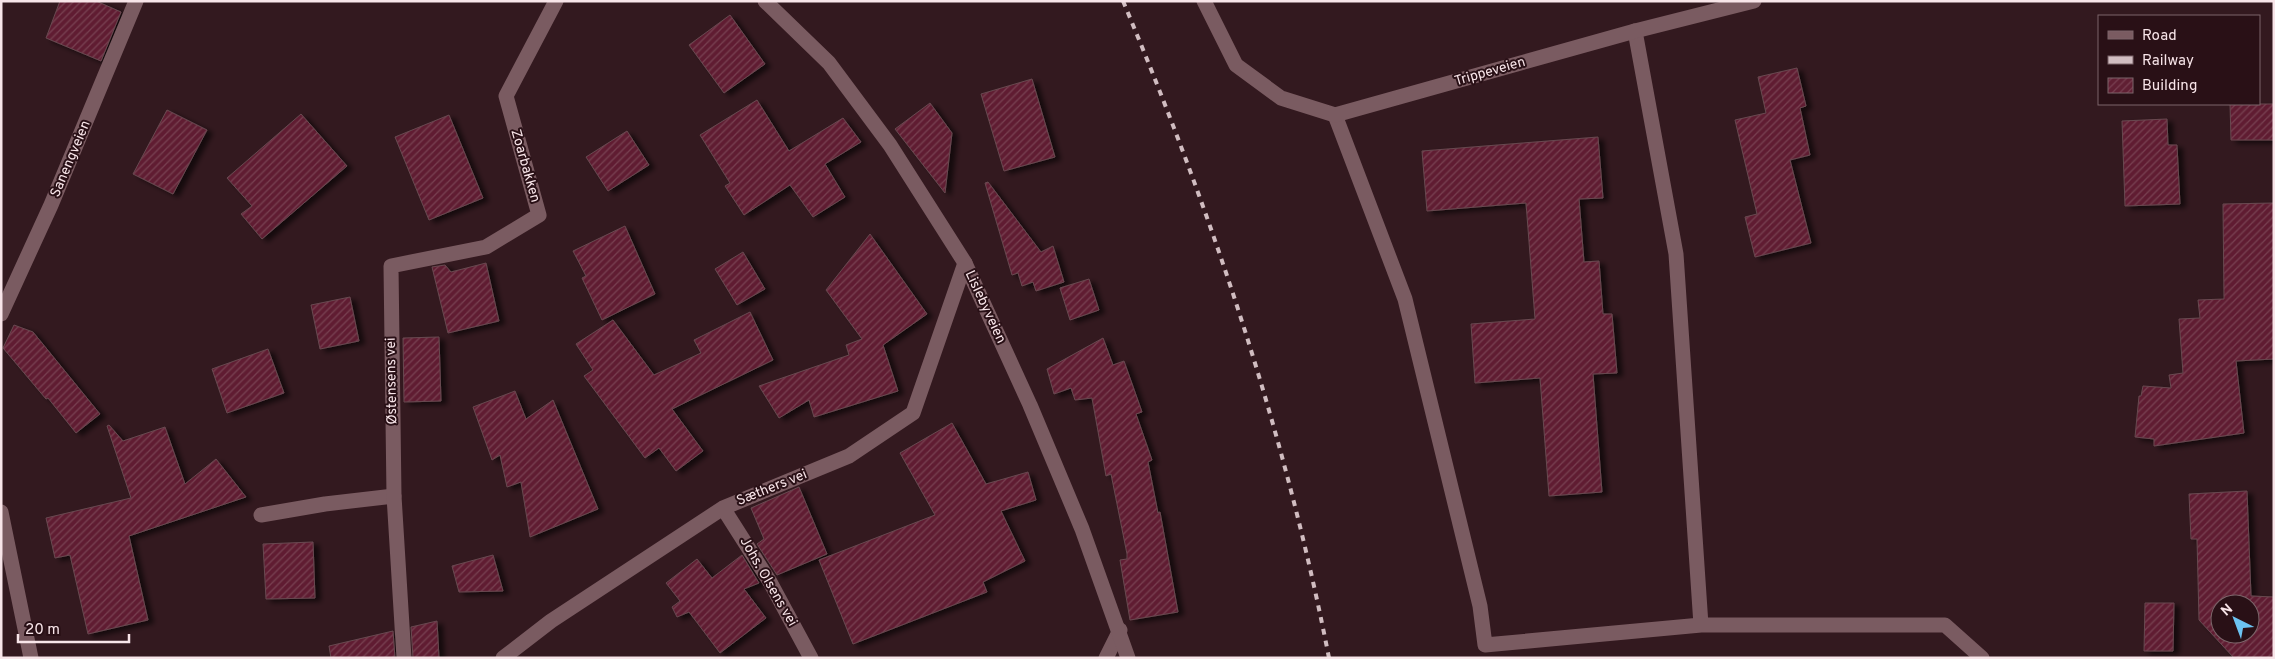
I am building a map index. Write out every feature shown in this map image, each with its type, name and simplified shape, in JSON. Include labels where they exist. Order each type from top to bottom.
[{"type":"street","name":"Sanengveien","points":[[1,314],[52,205],[136,1]]},
{"type":"street","name":"Zoarbakken","points":[[391,266],[486,247],[539,215],[506,96],[556,1]]},
{"type":"street","name":"Lislebyveien","points":[[765,1],[829,63],[890,145],[965,262],[1030,405],[1082,529],[1120,630],[1128,658]]},
{"type":"street","points":[[1204,1],[1236,65],[1281,98],[1335,115],[1405,298],[1480,606],[1485,652],[1700,625],[1946,624],[1982,658]]},
{"type":"street","name":"Trippeveien","points":[[1335,115],[1635,31],[1754,1]]},
{"type":"street","points":[[1635,31],[1676,254],[1700,625]]},
{"type":"street","name":"Sæthers vei","points":[[503,658],[551,621],[723,508],[849,456],[913,413],[965,262]]},
{"type":"street","name":"Østensens vei","points":[[391,266],[394,496],[404,658]]},
{"type":"street","points":[[261,514],[394,496]]},
{"type":"street","name":"Johs. Olsens vei","points":[[723,508],[770,582],[811,658]]},
{"type":"street","points":[[1,512],[31,658]]},
{"type":"street","points":[[1106,658],[1120,630]]},
{"type":"building","points":[[60,1],[96,1],[121,12],[101,61],[46,38]]},
{"type":"building","points":[[730,15],[765,64],[724,93],[689,45]]},
{"type":"building","points":[[1797,68],[1806,106],[1800,108],[1810,155],[1790,160],[1811,243],[1755,257],[1745,217],[1757,214],[1735,120],[1766,113],[1758,77]]},
{"type":"building","points":[[1032,79],[1055,157],[1004,171],[981,94]]},
{"type":"building","points":[[757,100],[789,151],[843,118],[861,142],[825,164],[845,197],[813,217],[790,185],[744,215],[725,186],[730,183],[700,135]]},
{"type":"building","points":[[930,103],[952,133],[945,193],[895,129]]},
{"type":"building","points":[[2274,104],[2274,140],[2231,140],[2230,105]]},
{"type":"building","points":[[167,110],[207,130],[173,194],[133,174]]},
{"type":"building","points":[[301,114],[347,166],[262,239],[241,214],[252,206],[227,178]]},
{"type":"building","points":[[449,115],[483,198],[429,220],[395,137]]},
{"type":"building","points":[[2167,119],[2168,145],[2177,145],[2180,204],[2125,206],[2122,121]]},
{"type":"building","points":[[627,131],[649,165],[608,191],[586,157]]},
{"type":"building","points":[[1598,137],[1603,198],[1579,199],[1584,262],[1599,261],[1603,314],[1612,314],[1617,373],[1593,374],[1602,492],[1549,496],[1540,378],[1475,383],[1471,324],[1535,319],[1526,203],[1427,211],[1422,151]]},
{"type":"building","points":[[988,182],[1041,252],[1053,246],[1064,282],[1036,291],[1033,282],[1022,286],[1018,273],[1012,275],[985,183]]},
{"type":"building","points":[[2274,203],[2274,359],[2236,361],[2244,433],[2154,446],[2154,439],[2135,437],[2139,396],[2141,396],[2143,386],[2171,388],[2169,375],[2183,373],[2179,319],[2200,318],[2198,300],[2224,299],[2223,204]]},
{"type":"building","points":[[625,226],[655,294],[602,320],[582,278],[586,276],[573,251]]},
{"type":"building","points":[[870,234],[927,314],[883,345],[898,391],[814,417],[809,400],[779,418],[759,386],[849,355],[846,345],[862,339],[826,290]]},
{"type":"building","points":[[743,252],[765,289],[737,305],[715,269]]},
{"type":"building","points":[[486,263],[499,321],[448,333],[432,267],[445,265],[451,272]]},
{"type":"building","points":[[1089,279],[1099,310],[1070,320],[1060,288]]},
{"type":"building","points":[[350,297],[359,341],[320,349],[311,305]]},
{"type":"building","points":[[750,312],[773,360],[672,409],[703,451],[676,471],[659,448],[645,458],[584,376],[593,370],[576,344],[613,320],[654,375],[701,353],[694,340]]},
{"type":"building","points":[[14,325],[33,332],[100,414],[76,433],[48,398],[46,399],[3,348]]},
{"type":"building","points":[[439,337],[441,401],[404,402],[403,338]]},
{"type":"building","points":[[1103,338],[1113,365],[1124,361],[1142,412],[1136,414],[1152,460],[1148,462],[1158,513],[1160,512],[1178,612],[1130,620],[1120,560],[1127,559],[1127,554],[1111,474],[1106,476],[1092,398],[1075,400],[1071,388],[1054,394],[1047,369]]},
{"type":"building","points":[[268,349],[284,393],[227,413],[212,369]]},
{"type":"building","points":[[515,391],[526,419],[553,400],[598,509],[530,537],[521,482],[507,487],[500,455],[492,460],[473,407]]},
{"type":"building","points":[[952,423],[986,484],[1028,472],[1036,500],[1001,511],[1025,561],[983,582],[987,592],[853,644],[819,560],[935,515],[900,453]]},
{"type":"building","points":[[109,425],[123,441],[165,427],[185,484],[216,459],[246,497],[129,536],[148,620],[88,634],[70,555],[55,558],[46,518],[131,498],[107,426]]},
{"type":"building","points":[[799,487],[827,554],[777,575],[757,544],[764,539],[751,508]]},
{"type":"building","points":[[2247,491],[2251,594],[2210,594],[2210,632],[2199,620],[2197,539],[2191,539],[2189,494]]},
{"type":"building","points":[[313,542],[315,598],[266,599],[263,544]]},
{"type":"building","points":[[493,555],[503,591],[459,592],[452,566]]},
{"type":"building","points":[[742,555],[759,583],[744,589],[766,618],[720,653],[689,612],[677,617],[672,607],[680,601],[666,583],[697,559],[712,578]]},
{"type":"building","points":[[2260,596],[2274,597],[2274,658],[2234,658],[2221,644],[2260,644]]},
{"type":"building","points":[[2145,603],[2174,603],[2173,651],[2144,651]]},
{"type":"building","points":[[437,621],[439,658],[413,658],[411,627]]},
{"type":"building","points":[[393,631],[395,658],[331,658],[329,646]]},
{"type":"railway","points":[[1123,1],[1187,161],[1243,324],[1291,490],[1329,658]]}]
